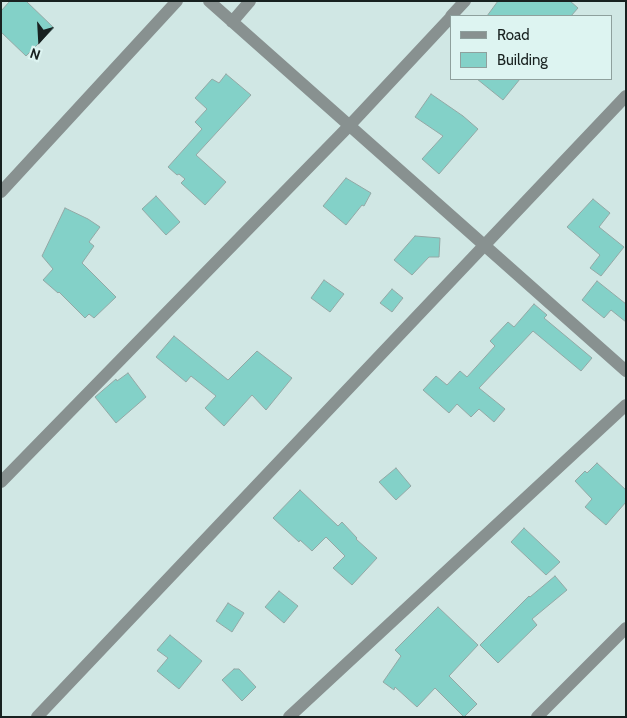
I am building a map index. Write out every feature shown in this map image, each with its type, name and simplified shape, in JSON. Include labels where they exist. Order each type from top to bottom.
[{"type":"street","points":[[1,192],[177,1]]},
{"type":"street","points":[[209,1],[626,371]]},
{"type":"street","points":[[232,22],[250,1]]},
{"type":"street","points":[[453,15],[465,1]]},
{"type":"street","points":[[1,482],[349,126],[450,18]]},
{"type":"street","points":[[37,717],[626,96]]},
{"type":"street","points":[[289,717],[626,405]]},
{"type":"street","points":[[536,717],[626,628]]},
{"type":"building","points":[[10,1],[26,1],[54,28],[26,56],[1,32],[1,11]]},
{"type":"building","points":[[498,1],[570,1],[578,8],[572,15],[488,15]]},
{"type":"building","points":[[226,74],[251,95],[196,155],[226,182],[205,205],[181,183],[185,179],[168,167],[202,129],[195,122],[207,109],[195,98],[212,79],[219,83]]},
{"type":"building","points":[[478,80],[519,80],[503,100]]},
{"type":"building","points":[[431,94],[478,129],[439,174],[422,159],[443,136],[415,117]]},
{"type":"building","points":[[346,178],[371,193],[364,206],[362,205],[346,225],[323,206]]},
{"type":"building","points":[[156,196],[180,222],[166,235],[142,209]]},
{"type":"building","points":[[593,199],[610,213],[599,227],[624,247],[601,276],[590,268],[600,255],[567,227]]},
{"type":"building","points":[[65,208],[100,227],[89,242],[94,246],[82,263],[116,297],[94,318],[89,314],[85,318],[59,292],[43,280],[53,269],[42,256]]},
{"type":"building","points":[[415,236],[440,238],[439,257],[429,257],[412,275],[394,260]]},
{"type":"building","points":[[324,280],[344,294],[330,312],[311,298]]},
{"type":"building","points":[[597,281],[626,304],[626,322],[611,310],[604,318],[582,300]]},
{"type":"building","points":[[392,289],[403,298],[392,312],[380,303]]},
{"type":"building","points":[[534,304],[547,315],[544,318],[592,358],[581,371],[533,331],[479,388],[505,409],[494,422],[479,409],[471,417],[457,404],[449,413],[423,390],[436,376],[447,385],[460,371],[467,377],[495,346],[490,341],[508,322],[514,327]]},
{"type":"building","points":[[174,336],[228,380],[257,351],[292,378],[266,410],[252,395],[224,426],[205,408],[216,396],[191,376],[186,382],[156,357]]},
{"type":"building","points":[[128,373],[146,397],[116,423],[95,397],[116,379],[117,381]]},
{"type":"building","points":[[597,463],[626,490],[626,502],[606,525],[585,507],[592,499],[575,481]]},
{"type":"building","points":[[396,468],[411,486],[396,500],[379,482]]},
{"type":"building","points":[[300,490],[338,526],[342,522],[356,539],[377,558],[352,585],[333,568],[345,556],[326,537],[312,551],[300,540],[299,542],[273,518]]},
{"type":"building","points":[[524,528],[560,562],[546,575],[511,542]]},
{"type":"building","points":[[555,576],[567,590],[532,619],[537,625],[498,663],[480,645],[529,596]]},
{"type":"building","points":[[279,591],[298,606],[284,623],[265,607]]},
{"type":"building","points":[[228,603],[244,613],[232,632],[216,621]]},
{"type":"building","points":[[438,607],[478,645],[449,676],[477,704],[464,717],[435,688],[417,707],[395,687],[394,690],[383,682],[401,656],[395,650]]},
{"type":"building","points":[[170,635],[202,661],[179,689],[157,671],[168,658],[157,650]]},
{"type":"building","points":[[234,669],[239,669],[256,687],[242,701],[222,680]]}]
